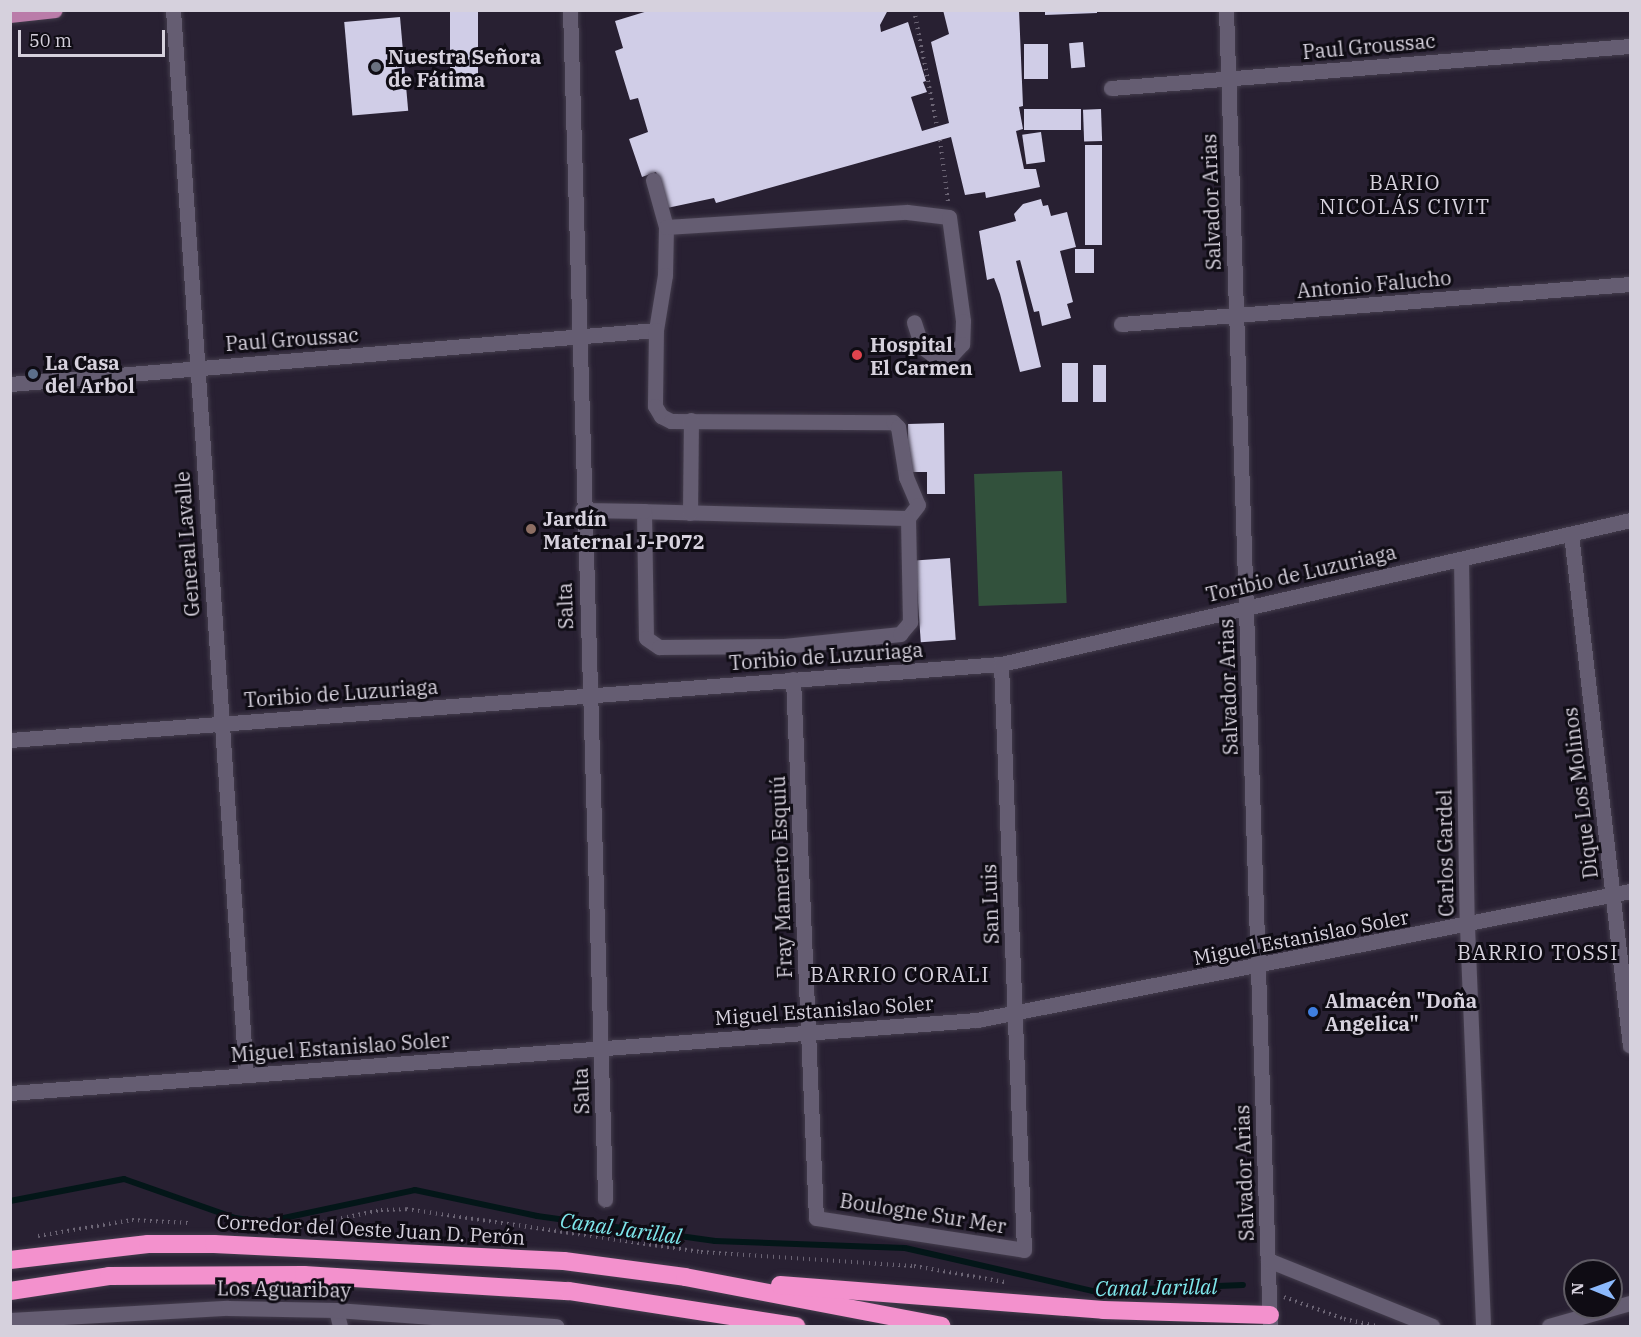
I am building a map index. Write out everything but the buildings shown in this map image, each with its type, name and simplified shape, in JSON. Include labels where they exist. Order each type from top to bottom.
[{"type":"highway","name":"Corredor del Oeste Juan D. Perón","points":[[10,1260],[148,1244],[214,1244],[553,1260],[685,1277],[941,1326]]},
{"type":"highway","points":[[10,1291],[109,1276],[304,1275],[569,1291],[796,1326]]},
{"type":"highway","points":[[685,1277],[1270,1321]]},
{"type":"main road","points":[[10,15],[55,10]]},
{"type":"street","name":"General Lavalle","points":[[173,10],[246,1075]]},
{"type":"street","name":"Salta","points":[[570,10],[582,510],[605,1200]]},
{"type":"street","name":"Salvador Arias","points":[[1226,10],[1260,967],[1270,1321]]},
{"type":"street","name":"Paul Groussac","points":[[1111,88],[1630,46]]},
{"type":"street","points":[[644,512],[646,638],[659,647],[784,646],[900,634],[910,622],[908,518],[918,505],[906,477],[902,435],[893,422],[671,421],[655,406],[656,330],[665,275],[666,226],[653,180]]},
{"type":"street","points":[[666,226],[907,212],[949,217],[963,321],[962,344],[950,357],[933,355],[922,347],[914,322]]},
{"type":"street","name":"Antonio Falucho","points":[[1121,324],[1630,284]]},
{"type":"street","name":"Paul Groussac","points":[[10,384],[656,330]]},
{"type":"street","points":[[690,513],[691,420]]},
{"type":"street","points":[[582,510],[908,518]]},
{"type":"street","name":"Toribio de Luzuriaga","points":[[10,740],[1001,664],[1246,606],[1630,520]]},
{"type":"street","name":"Dique Los Molinos","points":[[1571,534],[1630,1046]]},
{"type":"street","name":"Carlos Gardel","points":[[1461,559],[1467,926],[1483,1326]]},
{"type":"street","name":"San Luis","points":[[1001,664],[1024,1250]]},
{"type":"street","name":"Fray Mamerto Esquiú","points":[[793,679],[816,1218]]},
{"type":"street","name":"Miguel Estanislao Soler","points":[[10,1093],[1015,1014],[1467,926],[1630,891]]},
{"type":"street","name":"Boulogne Sur Mer","points":[[816,1218],[1024,1250]]},
{"type":"street","points":[[1268,1260],[1432,1326]]},
{"type":"street","points":[[1549,1326],[1630,1303]]},
{"type":"street","name":"Los Aguaribay","points":[[10,1320],[113,1321],[228,1308],[336,1310],[502,1324],[556,1326]]},
{"type":"street","points":[[336,1310],[340,1326]]},
{"type":"path","points":[[914,10],[937,126]]},
{"type":"path","points":[[940,140],[949,217]]},
{"type":"path","points":[[288,1230],[381,1210],[406,1209],[701,1252],[914,1266],[1017,1284]]},
{"type":"path","points":[[33,1237],[132,1221],[198,1224]]},
{"type":"path","points":[[1269,1294],[1378,1326]]},
{"type":"green space","points":[[1062,471],[1067,603],[979,606],[974,474]]},
{"type":"waterway","name":"Canal Jarillal","points":[[10,1201],[124,1179],[235,1218],[265,1222],[415,1190],[537,1216],[715,1241],[905,1248],[1093,1291],[1243,1285]]},
{"type":"place","name":"Nuestra Señora de Fátima","points":[[376,67]]},
{"type":"place","name":"Hospital El Carmen","points":[[857,355]]},
{"type":"place","name":"La Casa del Arbol","points":[[33,374]]},
{"type":"place","name":"Jardín Maternal J-P072","points":[[531,529]]},
{"type":"place","name":"Almacén \"Doña Angelica\"","points":[[1313,1012]]},
{"type":"district","name":"BARIO NICOLÁS CIVIT","points":[[1405,194]]},
{"type":"district","name":"BARRIO TOSSI","points":[[1538,952]]},
{"type":"district","name":"BARRIO CORALI","points":[[900,974]]}]
